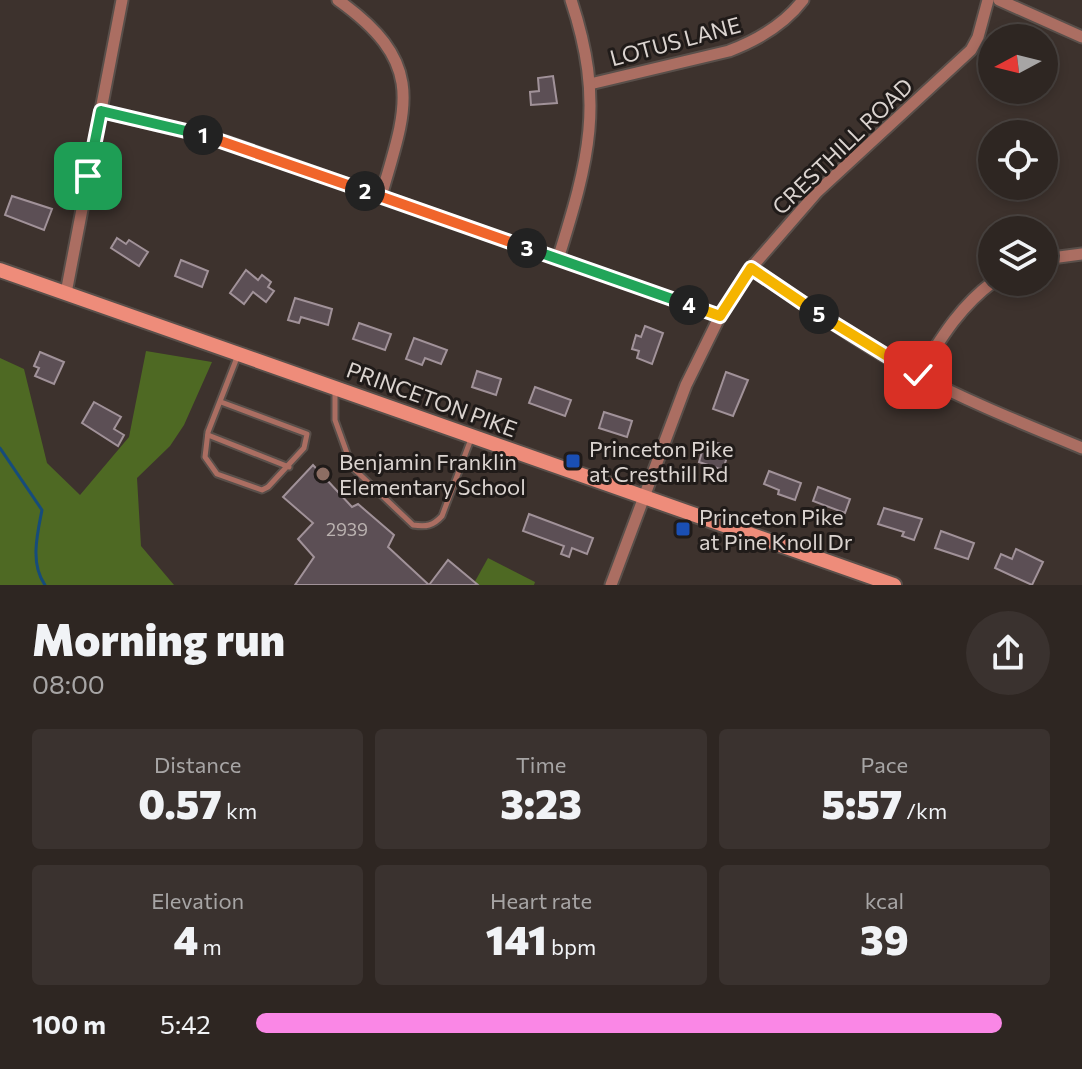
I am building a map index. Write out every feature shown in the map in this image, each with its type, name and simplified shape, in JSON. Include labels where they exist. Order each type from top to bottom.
[{"type":"main road","name":"PRINCETON PIKE","points":[[0,270],[894,585]]},
{"type":"street","points":[[66,293],[122,0]]},
{"type":"street","points":[[338,0],[377,32],[400,74],[403,91],[401,127],[381,196]]},
{"type":"street","points":[[558,259],[583,179],[591,114],[586,53],[571,0]]},
{"type":"street","name":"LOTUS LANE","points":[[590,84],[729,51],[749,43],[784,20],[803,0]]},
{"type":"street","name":"CRESTHILL ROAD","points":[[611,585],[686,385],[720,316],[751,268],[817,192],[962,60],[978,37],[988,0]]},
{"type":"street","points":[[999,0],[1082,37]]},
{"type":"street","points":[[101,111],[227,142],[720,316]]},
{"type":"street","points":[[1058,257],[1082,254]]},
{"type":"street","points":[[751,268],[847,333],[918,375],[999,414],[1082,448]]},
{"type":"street","points":[[918,375],[952,321],[978,295]]},
{"type":"lane","points":[[221,402],[307,434],[304,448],[268,487],[262,490],[217,474],[205,457],[208,435],[239,354]]},
{"type":"lane","points":[[335,388],[335,420],[352,467],[413,525],[424,527],[434,524],[442,516],[472,436]]},
{"type":"lane","points":[[208,435],[289,467]]},
{"type":"green space","points":[[146,351],[212,362],[184,425],[170,446],[137,478],[141,546],[174,585],[0,585],[0,358],[24,369],[47,463],[80,495],[129,437]]},
{"type":"green space","points":[[488,558],[535,582],[534,585],[473,585]]},
{"type":"building","points":[[553,76],[557,103],[531,105],[530,92],[539,91],[538,78]]},
{"type":"building","points":[[12,196],[52,209],[44,230],[5,215]]},
{"type":"building","points":[[117,238],[126,244],[129,240],[148,252],[139,266],[111,248]]},
{"type":"building","points":[[181,260],[208,271],[202,287],[175,276]]},
{"type":"building","points":[[246,270],[258,280],[262,275],[271,282],[268,287],[274,291],[266,302],[253,292],[244,304],[230,293]]},
{"type":"building","points":[[295,298],[332,309],[328,325],[301,317],[299,323],[288,320]]},
{"type":"building","points":[[359,323],[391,334],[385,350],[353,339]]},
{"type":"building","points":[[645,326],[663,333],[652,364],[637,358],[639,351],[632,349],[636,335],[641,337]]},
{"type":"building","points":[[414,338],[447,350],[441,364],[425,358],[422,365],[406,359]]},
{"type":"building","points":[[40,352],[64,362],[54,384],[35,376],[39,368],[34,366]]},
{"type":"building","points":[[477,371],[501,379],[496,395],[472,387]]},
{"type":"building","points":[[726,372],[748,380],[733,416],[713,409]]},
{"type":"building","points":[[535,387],[571,400],[565,416],[529,403]]},
{"type":"building","points":[[94,402],[121,417],[114,429],[124,435],[118,446],[82,423]]},
{"type":"building","points":[[604,412],[632,421],[627,437],[599,428]]},
{"type":"building","points":[[717,443],[730,447],[723,470],[699,462],[704,445],[715,449]]},
{"type":"building","name":"Benjamin Franklin Elementary School","points":[[313,465],[352,507],[358,504],[394,535],[388,547],[429,585],[295,585],[314,557],[298,539],[313,523],[283,497]]},
{"type":"building","points":[[769,471],[801,483],[795,500],[778,494],[779,490],[764,484]]},
{"type":"building","points":[[818,487],[850,499],[845,513],[813,501]]},
{"type":"building","points":[[884,508],[922,519],[914,540],[902,536],[904,532],[878,524]]},
{"type":"building","points":[[529,514],[593,538],[587,554],[572,548],[569,557],[561,554],[564,546],[523,531]]},
{"type":"building","points":[[941,531],[974,543],[968,559],[935,548]]},
{"type":"building","points":[[1016,549],[1043,562],[1032,585],[995,568],[1001,554],[1012,559]]},
{"type":"building","name":"Benjamin Franklin Elementary School","points":[[448,560],[478,585],[429,585]]},
{"type":"waterway","points":[[0,448],[42,510],[36,559],[45,585]]},
{"type":"place","name":"Princeton Pike at Cresthill Rd","points":[[573,461]]},
{"type":"place","name":"Benjamin Franklin Elementary School","points":[[323,474]]},
{"type":"place","name":"Princeton Pike at Pine Knoll Dr","points":[[683,529]]},
{"type":"route","points":[[88,176],[101,111],[183,130],[227,142],[720,316],[751,268],[847,333],[918,375]]}]
